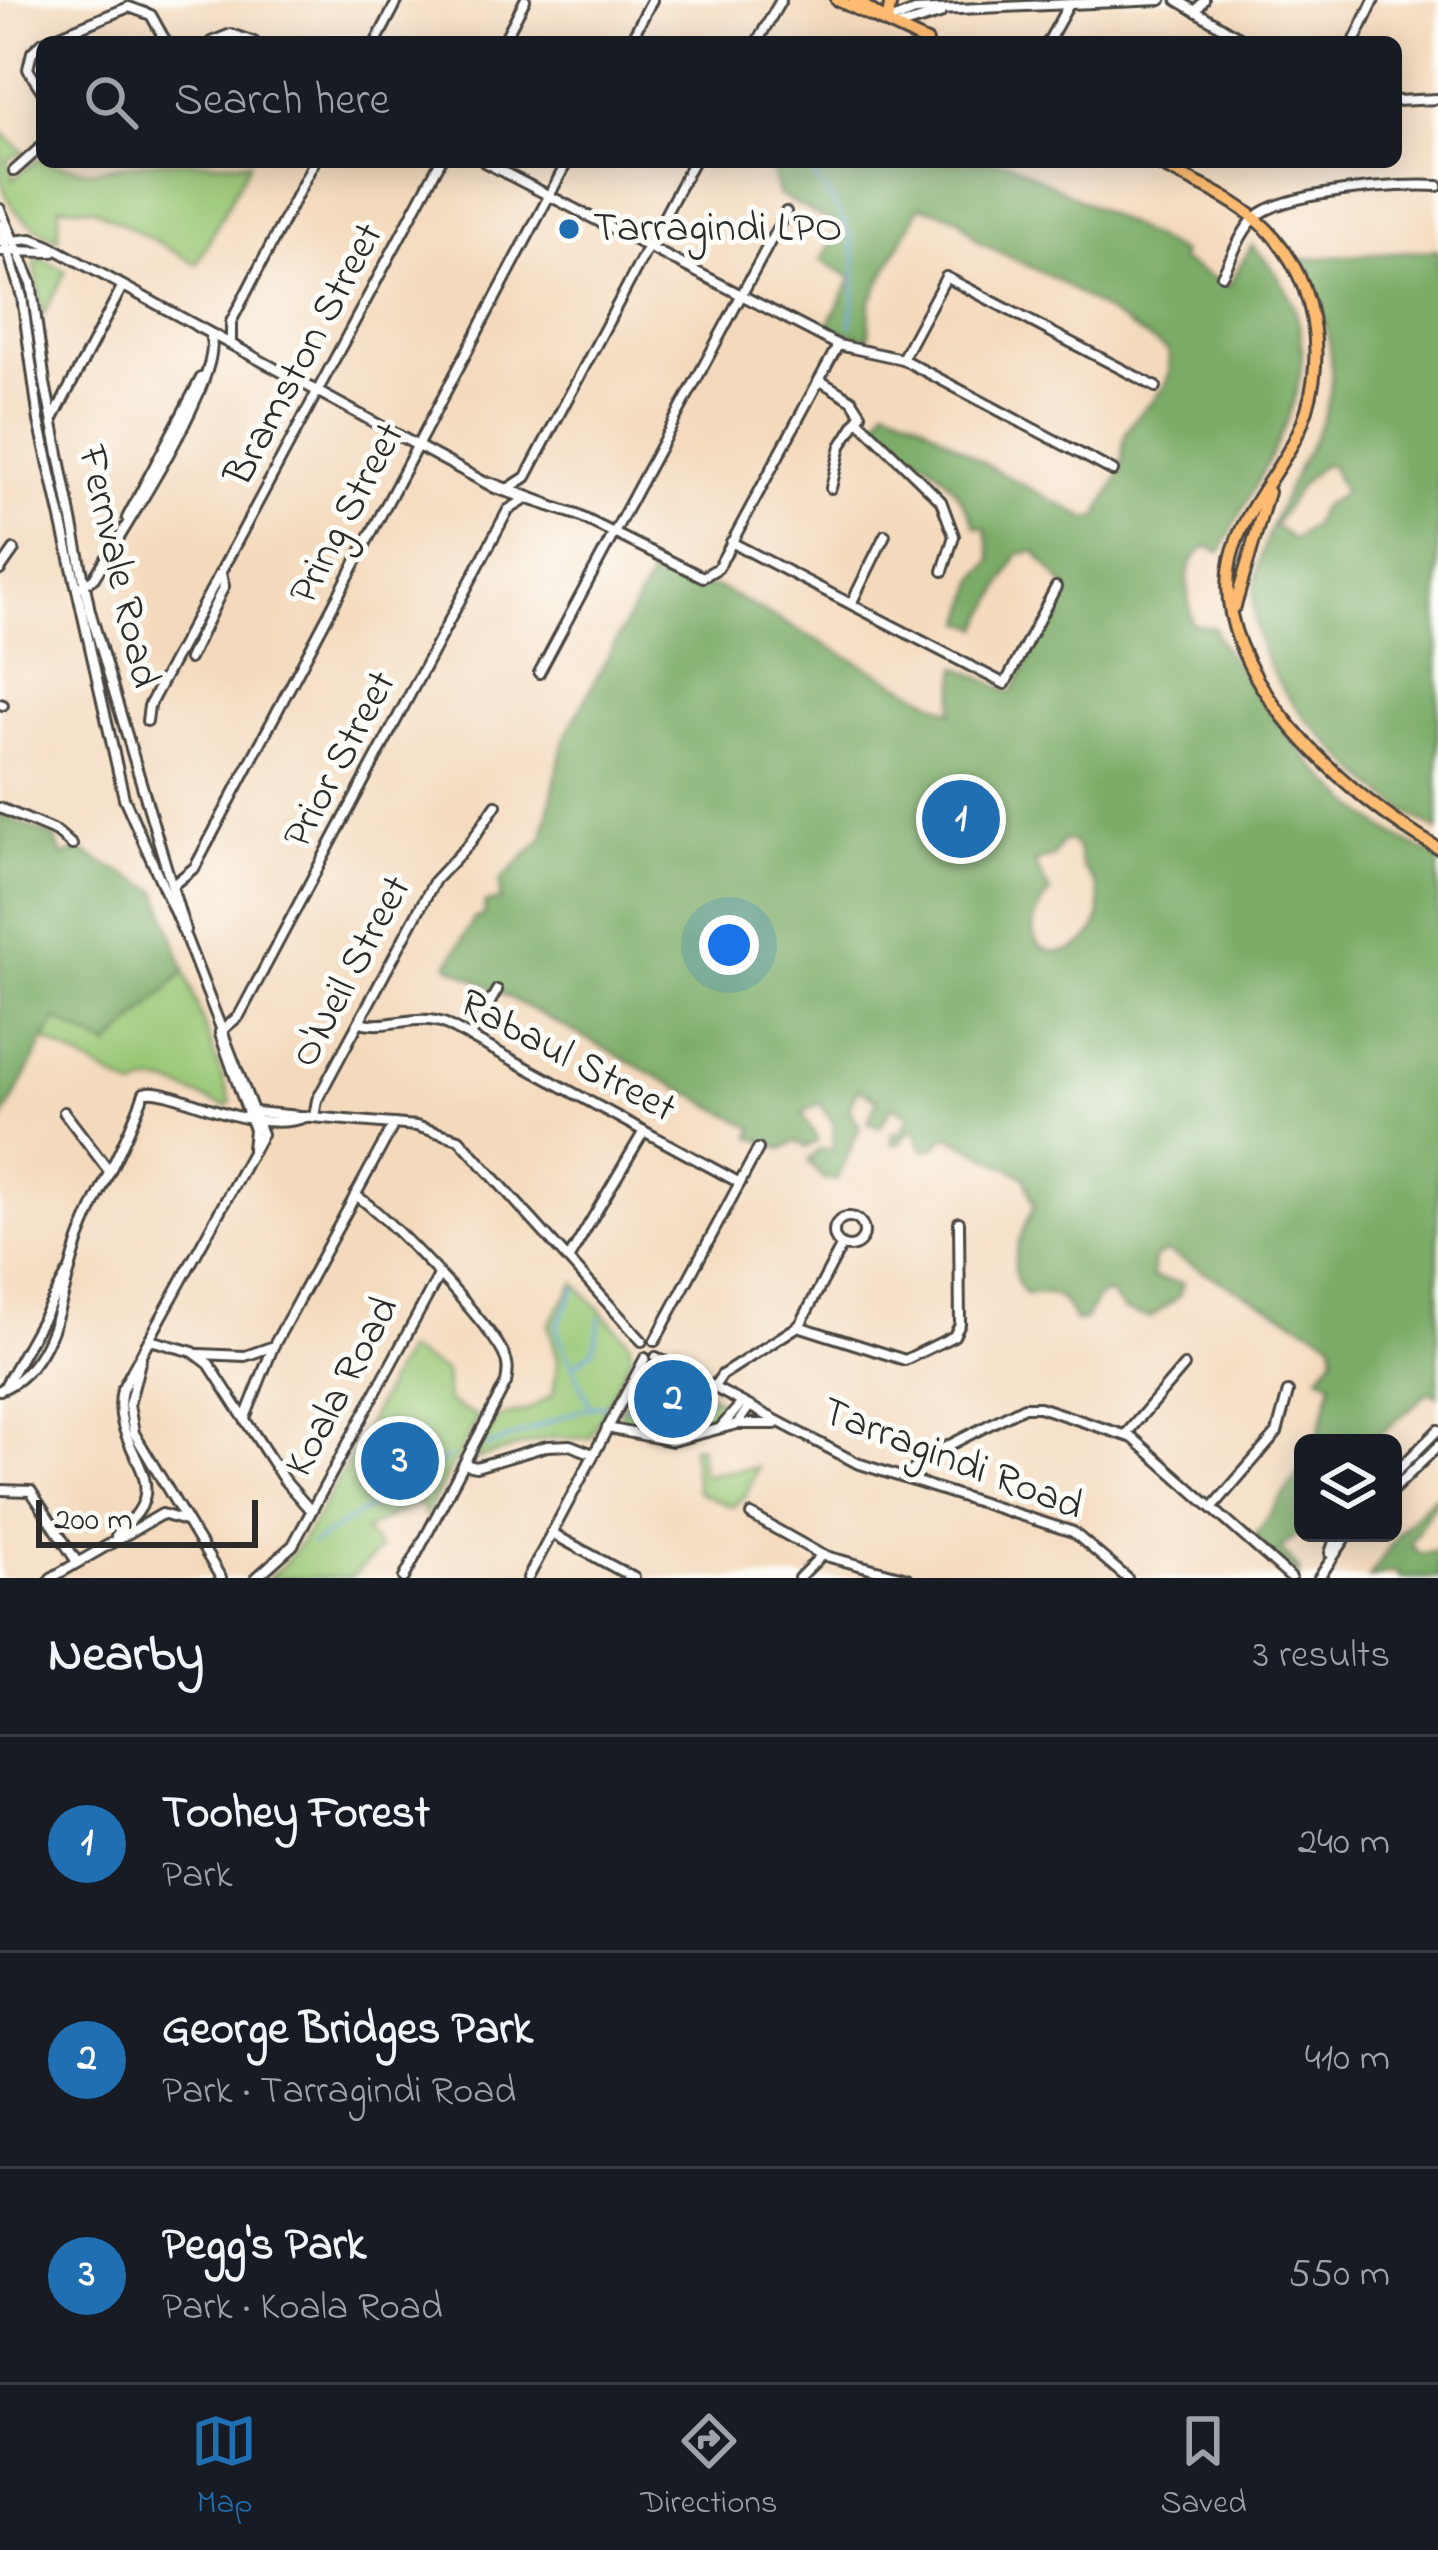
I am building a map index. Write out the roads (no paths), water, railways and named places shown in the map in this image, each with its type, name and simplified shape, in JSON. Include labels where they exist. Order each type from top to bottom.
[{"type":"main road","points":[[837,0],[915,36]]},
{"type":"main road","points":[[855,0],[890,23]]},
{"type":"main road","points":[[879,0],[890,23]]},
{"type":"main road","points":[[890,23],[891,0]]},
{"type":"main road","points":[[1165,168],[1255,218],[1297,272],[1316,343],[1305,416],[1268,489],[1234,609],[1242,653],[1288,720],[1374,807],[1438,848]]},
{"type":"street","points":[[379,36],[398,0]]},
{"type":"street","points":[[506,36],[525,0]]},
{"type":"street","points":[[633,36],[652,0]]},
{"type":"street","points":[[760,36],[781,0]]},
{"type":"street","points":[[890,23],[907,12],[1161,0]]},
{"type":"street","points":[[1177,0],[1238,36]]},
{"type":"street","points":[[1197,10],[1204,0]]},
{"type":"street","points":[[1357,36],[1373,0]]},
{"type":"street","points":[[1051,36],[1068,5]]},
{"type":"street","points":[[58,36],[129,8],[151,15],[163,36]]},
{"type":"street","points":[[36,48],[28,69],[36,82]]},
{"type":"street","points":[[1402,100],[1438,99]]},
{"type":"street","points":[[14,171],[36,151]]},
{"type":"street","points":[[230,345],[231,322],[311,168]]},
{"type":"street","name":"Bramston Street","points":[[147,721],[149,706],[437,168]]},
{"type":"street","points":[[495,168],[838,345],[902,359],[1113,471]]},
{"type":"street","name":"Pring Street","points":[[173,885],[195,867],[564,168]]},
{"type":"street","points":[[507,490],[526,477],[690,168]]},
{"type":"street","points":[[1222,275],[1255,218],[1330,193],[1438,186]]},
{"type":"street","name":"Fernvale Road","points":[[0,209],[124,798],[186,938],[252,1114],[253,1149]]},
{"type":"street","points":[[539,673],[787,212]]},
{"type":"street","name":"Fernvale Road","points":[[0,225],[31,283],[81,586],[186,938]]},
{"type":"street","points":[[9,245],[55,252],[489,482],[710,576],[838,345]]},
{"type":"street","points":[[902,359],[946,277],[1156,387]]},
{"type":"street","points":[[52,420],[122,287]]},
{"type":"street","points":[[212,336],[231,322]]},
{"type":"street","points":[[81,586],[140,504],[212,358],[212,336]]},
{"type":"street","points":[[212,358],[230,345]]},
{"type":"street","points":[[819,380],[857,404],[860,422],[940,501],[954,536],[943,571]]},
{"type":"street","points":[[831,488],[841,446],[860,422]]},
{"type":"street","points":[[526,477],[526,498]]},
{"type":"street","points":[[507,490],[508,510]]},
{"type":"street","points":[[508,510],[526,498]]},
{"type":"street","name":"Prior Street","points":[[220,1032],[238,1016],[508,510]]},
{"type":"street","points":[[851,604],[885,535]]},
{"type":"street","points":[[731,542],[1005,683],[1056,586]]},
{"type":"street","points":[[0,570],[14,550]]},
{"type":"street","name":"Bramston Street","points":[[189,659],[224,586],[220,574]]},
{"type":"street","name":"O'Neil Street","points":[[310,1117],[440,870],[470,843],[496,805]]},
{"type":"street","points":[[0,808],[57,832],[72,845]]},
{"type":"street","points":[[470,1037],[496,990]]},
{"type":"street","name":"Rabaul Street","points":[[359,1022],[378,1026],[429,1018],[740,1183]]},
{"type":"street","points":[[2,1389],[69,1271],[109,1171],[149,1090],[214,1113],[394,1124],[440,1130],[458,1138],[642,1341],[655,1341]]},
{"type":"street","points":[[64,1112],[109,1171]]},
{"type":"street","points":[[116,1537],[144,1499],[146,1480],[122,1433],[119,1410],[129,1371],[261,1138],[260,1124],[252,1114]]},
{"type":"street","points":[[260,1124],[310,1117]]},
{"type":"street","points":[[245,1418],[273,1347],[394,1124]]},
{"type":"street","points":[[569,1258],[644,1131]]},
{"type":"street","points":[[528,1578],[758,1149]]},
{"type":"street","points":[[355,1196],[375,1209],[504,1354],[506,1383],[404,1578]]},
{"type":"street","points":[[798,1326],[905,1360],[954,1336],[960,1324],[959,1222]]},
{"type":"street","points":[[713,1388],[722,1375],[798,1326],[842,1245]]},
{"type":"street","name":"Koala Road","points":[[256,1578],[287,1554],[438,1277]]},
{"type":"street","points":[[150,1340],[199,1354],[245,1356],[273,1347]]},
{"type":"street","points":[[642,1341],[639,1351],[650,1358]]},
{"type":"street","points":[[199,1354],[311,1512]]},
{"type":"street","points":[[141,1357],[129,1414],[138,1442],[221,1578]]},
{"type":"street","name":"Tarragindi Road","points":[[650,1358],[856,1463],[1069,1530],[1127,1578]]},
{"type":"street","points":[[1126,1434],[1184,1366]]},
{"type":"street","points":[[1212,1508],[1277,1433],[1288,1392]]},
{"type":"street","points":[[720,1428],[746,1405]]},
{"type":"street","points":[[737,1424],[746,1405]]},
{"type":"street","points":[[905,1479],[928,1456],[1024,1407],[1126,1434],[1291,1578]]},
{"type":"street","points":[[607,1427],[665,1442],[737,1424],[783,1425]]},
{"type":"street","points":[[1402,1465],[1438,1430]]},
{"type":"street","points":[[464,1464],[476,1468],[560,1445],[593,1454]]},
{"type":"street","points":[[1402,1481],[1438,1446]]},
{"type":"street","points":[[0,1490],[25,1487],[77,1562]]},
{"type":"street","points":[[163,1514],[168,1489]]},
{"type":"street","points":[[51,1578],[163,1514],[185,1521]]},
{"type":"street","points":[[751,1515],[822,1555],[907,1578]]},
{"type":"street","points":[[551,1533],[634,1578]]},
{"type":"street","points":[[1319,1578],[1334,1542]]},
{"type":"street","points":[[1325,1565],[1342,1542]]},
{"type":"street","points":[[799,1578],[822,1555]]},
{"type":"waterway","points":[[807,168],[834,204],[850,237],[855,273],[851,327]]},
{"type":"waterway","points":[[576,1288],[556,1328],[589,1404]]},
{"type":"waterway","points":[[576,1364],[593,1350],[601,1316]]},
{"type":"waterway","points":[[486,1447],[606,1405]]},
{"type":"waterway","points":[[626,1408],[661,1414],[685,1409]]},
{"type":"waterway","points":[[312,1544],[449,1457]]},
{"type":"place","name":"Tarragindi LPO","points":[[569,229]]},
{"type":"place","name":"Toohey Forest","points":[[961,819]]},
{"type":"place","name":"George Bridges Park","points":[[673,1399]]},
{"type":"place","name":"Pegg's Park","points":[[400,1461]]}]
